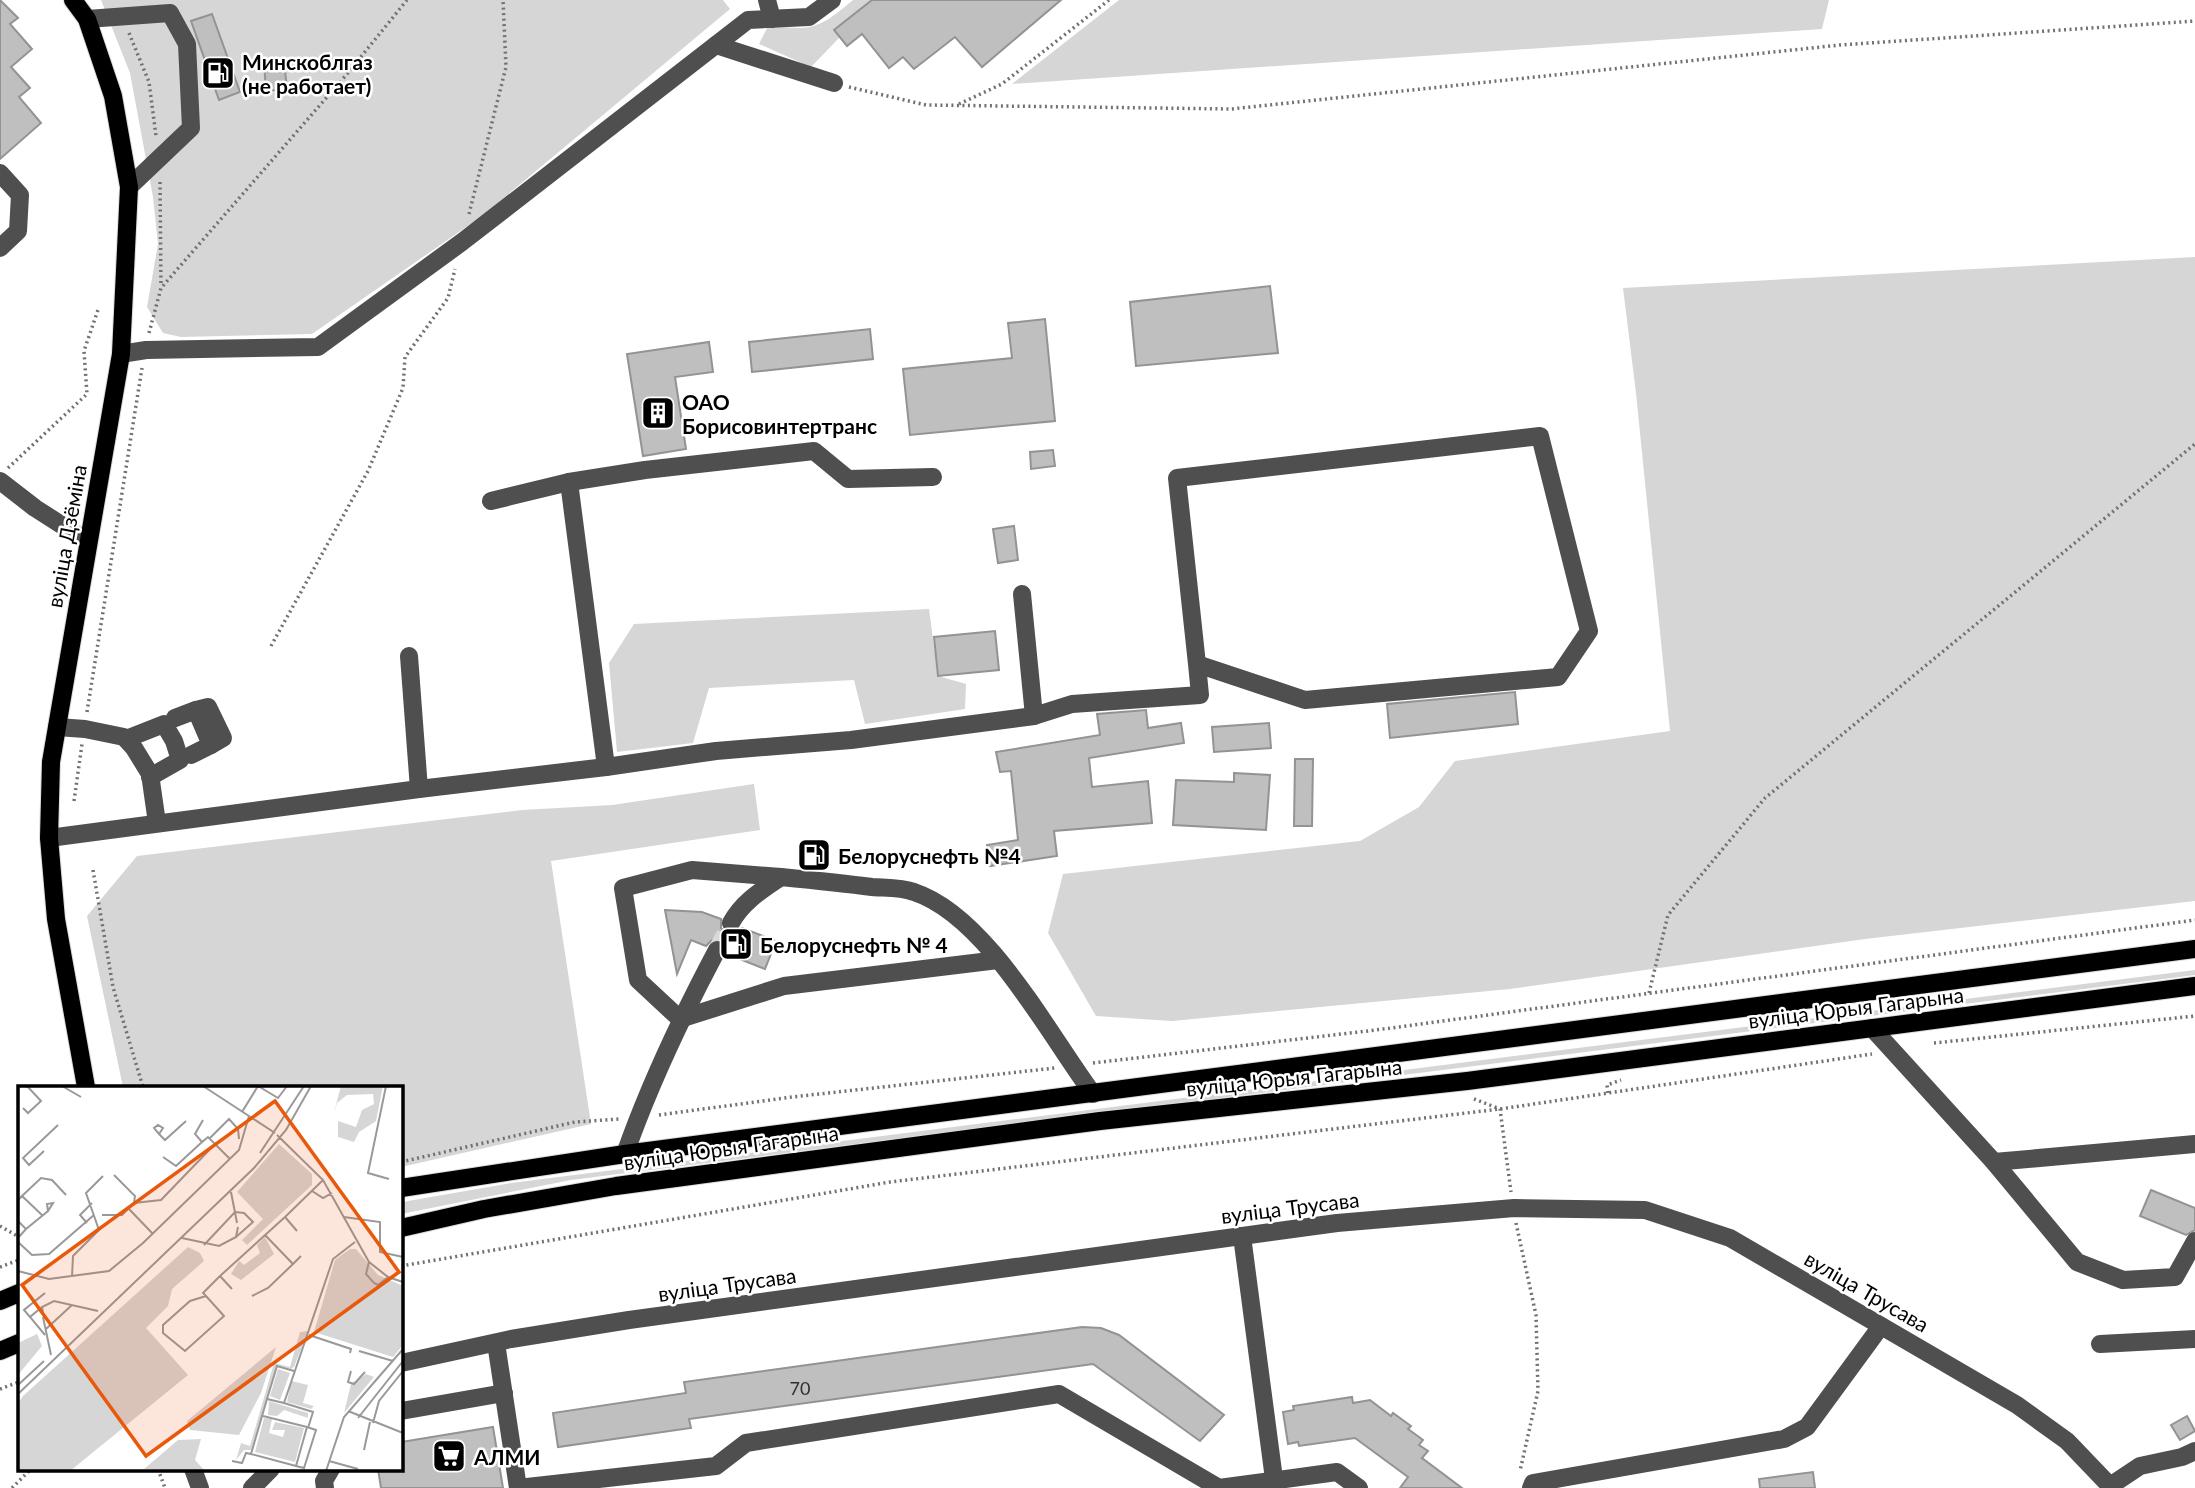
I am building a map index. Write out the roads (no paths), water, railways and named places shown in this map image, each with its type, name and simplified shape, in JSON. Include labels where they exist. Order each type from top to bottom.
[{"type":"main road","name":"вуліца Дзёміна","points":[[73,0],[86,19],[113,96],[129,187],[121,354],[51,762],[49,838],[56,919],[86,1086]]},
{"type":"main road","name":"вуліца Юрыя Гагарына","points":[[402,1188],[625,1154],[2195,949]]},
{"type":"main road","name":"вуліца Юрыя Гагарына","points":[[402,1228],[484,1209],[630,1184],[1100,1121],[1467,1080],[2195,986]]},
{"type":"main road","points":[[0,1301],[18,1293]]},
{"type":"main road","points":[[0,1350],[18,1343]]},
{"type":"street","points":[[767,0],[772,19]]},
{"type":"street","points":[[121,354],[146,351],[318,347],[462,243],[748,20],[809,17],[832,0]]},
{"type":"street","points":[[86,19],[170,13],[187,44],[191,128],[129,187]]},
{"type":"street","points":[[716,45],[834,83]]},
{"type":"street","points":[[0,173],[20,195],[18,231],[0,248]]},
{"type":"street","points":[[49,838],[716,751],[851,740],[1034,716],[1072,704],[1200,695],[1177,478],[1540,436],[1589,631],[1558,677],[1305,700],[1197,664]]},
{"type":"street","points":[[491,501],[569,481],[814,451],[848,479],[933,477]]},
{"type":"street","points":[[0,479],[35,508],[88,542]]},
{"type":"street","points":[[569,481],[606,767]]},
{"type":"street","points":[[1022,594],[1034,716]]},
{"type":"street","points":[[409,656],[419,789]]},
{"type":"street","points":[[126,739],[220,701],[233,733],[150,777]]},
{"type":"street","points":[[202,708],[217,742]]},
{"type":"street","points":[[169,721],[174,741],[186,757]]},
{"type":"street","points":[[57,727],[85,729],[126,739],[150,777],[157,823]]},
{"type":"street","points":[[681,1019],[638,980],[623,888],[692,870],[913,891],[960,920],[998,960],[1041,1015],[1072,1066],[1093,1094]]},
{"type":"street","points":[[731,923],[737,912],[757,893],[781,877]]},
{"type":"street","points":[[625,1154],[681,1019],[717,950]]},
{"type":"street","points":[[681,1019],[785,986],[998,960]]},
{"type":"street","points":[[1872,1028],[1993,1162],[2077,1262],[2123,1280],[2195,1275]]},
{"type":"street","points":[[1993,1162],[2195,1144]]},
{"type":"street","name":"вуліца Трусава","points":[[402,1363],[503,1341],[629,1320],[1337,1223],[1514,1208],[1645,1210],[1730,1238],[2017,1405],[2067,1441],[2111,1487]]},
{"type":"street","points":[[1242,1236],[1274,1479]]},
{"type":"street","points":[[2175,1277],[2195,1241]]},
{"type":"street","points":[[1525,1482],[1533,1483],[1784,1439],[1807,1427],[1881,1326]]},
{"type":"street","points":[[2100,1344],[2195,1339]]},
{"type":"street","points":[[503,1341],[503,1393],[518,1488],[716,1466],[746,1443],[1059,1394],[1219,1488],[1337,1472],[1359,1488]]},
{"type":"street","points":[[402,1411],[503,1393]]},
{"type":"street","points":[[2111,1487],[2140,1466],[2182,1457],[2195,1451]]},
{"type":"street","points":[[193,1470],[200,1488]]},
{"type":"street","points":[[252,1488],[270,1470]]},
{"type":"street","points":[[325,1488],[324,1481],[330,1470]]},
{"type":"tunnel","points":[[717,950],[731,923]]},
{"type":"place","name":"Минскоблгаз (не работает)","points":[[218,73]]},
{"type":"place","name":"ОАО Борисовинтертранс","points":[[658,413]]},
{"type":"place","name":"Белоруснефть №4","points":[[814,855]]},
{"type":"place","name":"Белоруснефть № 4","points":[[736,944]]},
{"type":"place","name":"АЛМИ","points":[[449,1456]]}]
